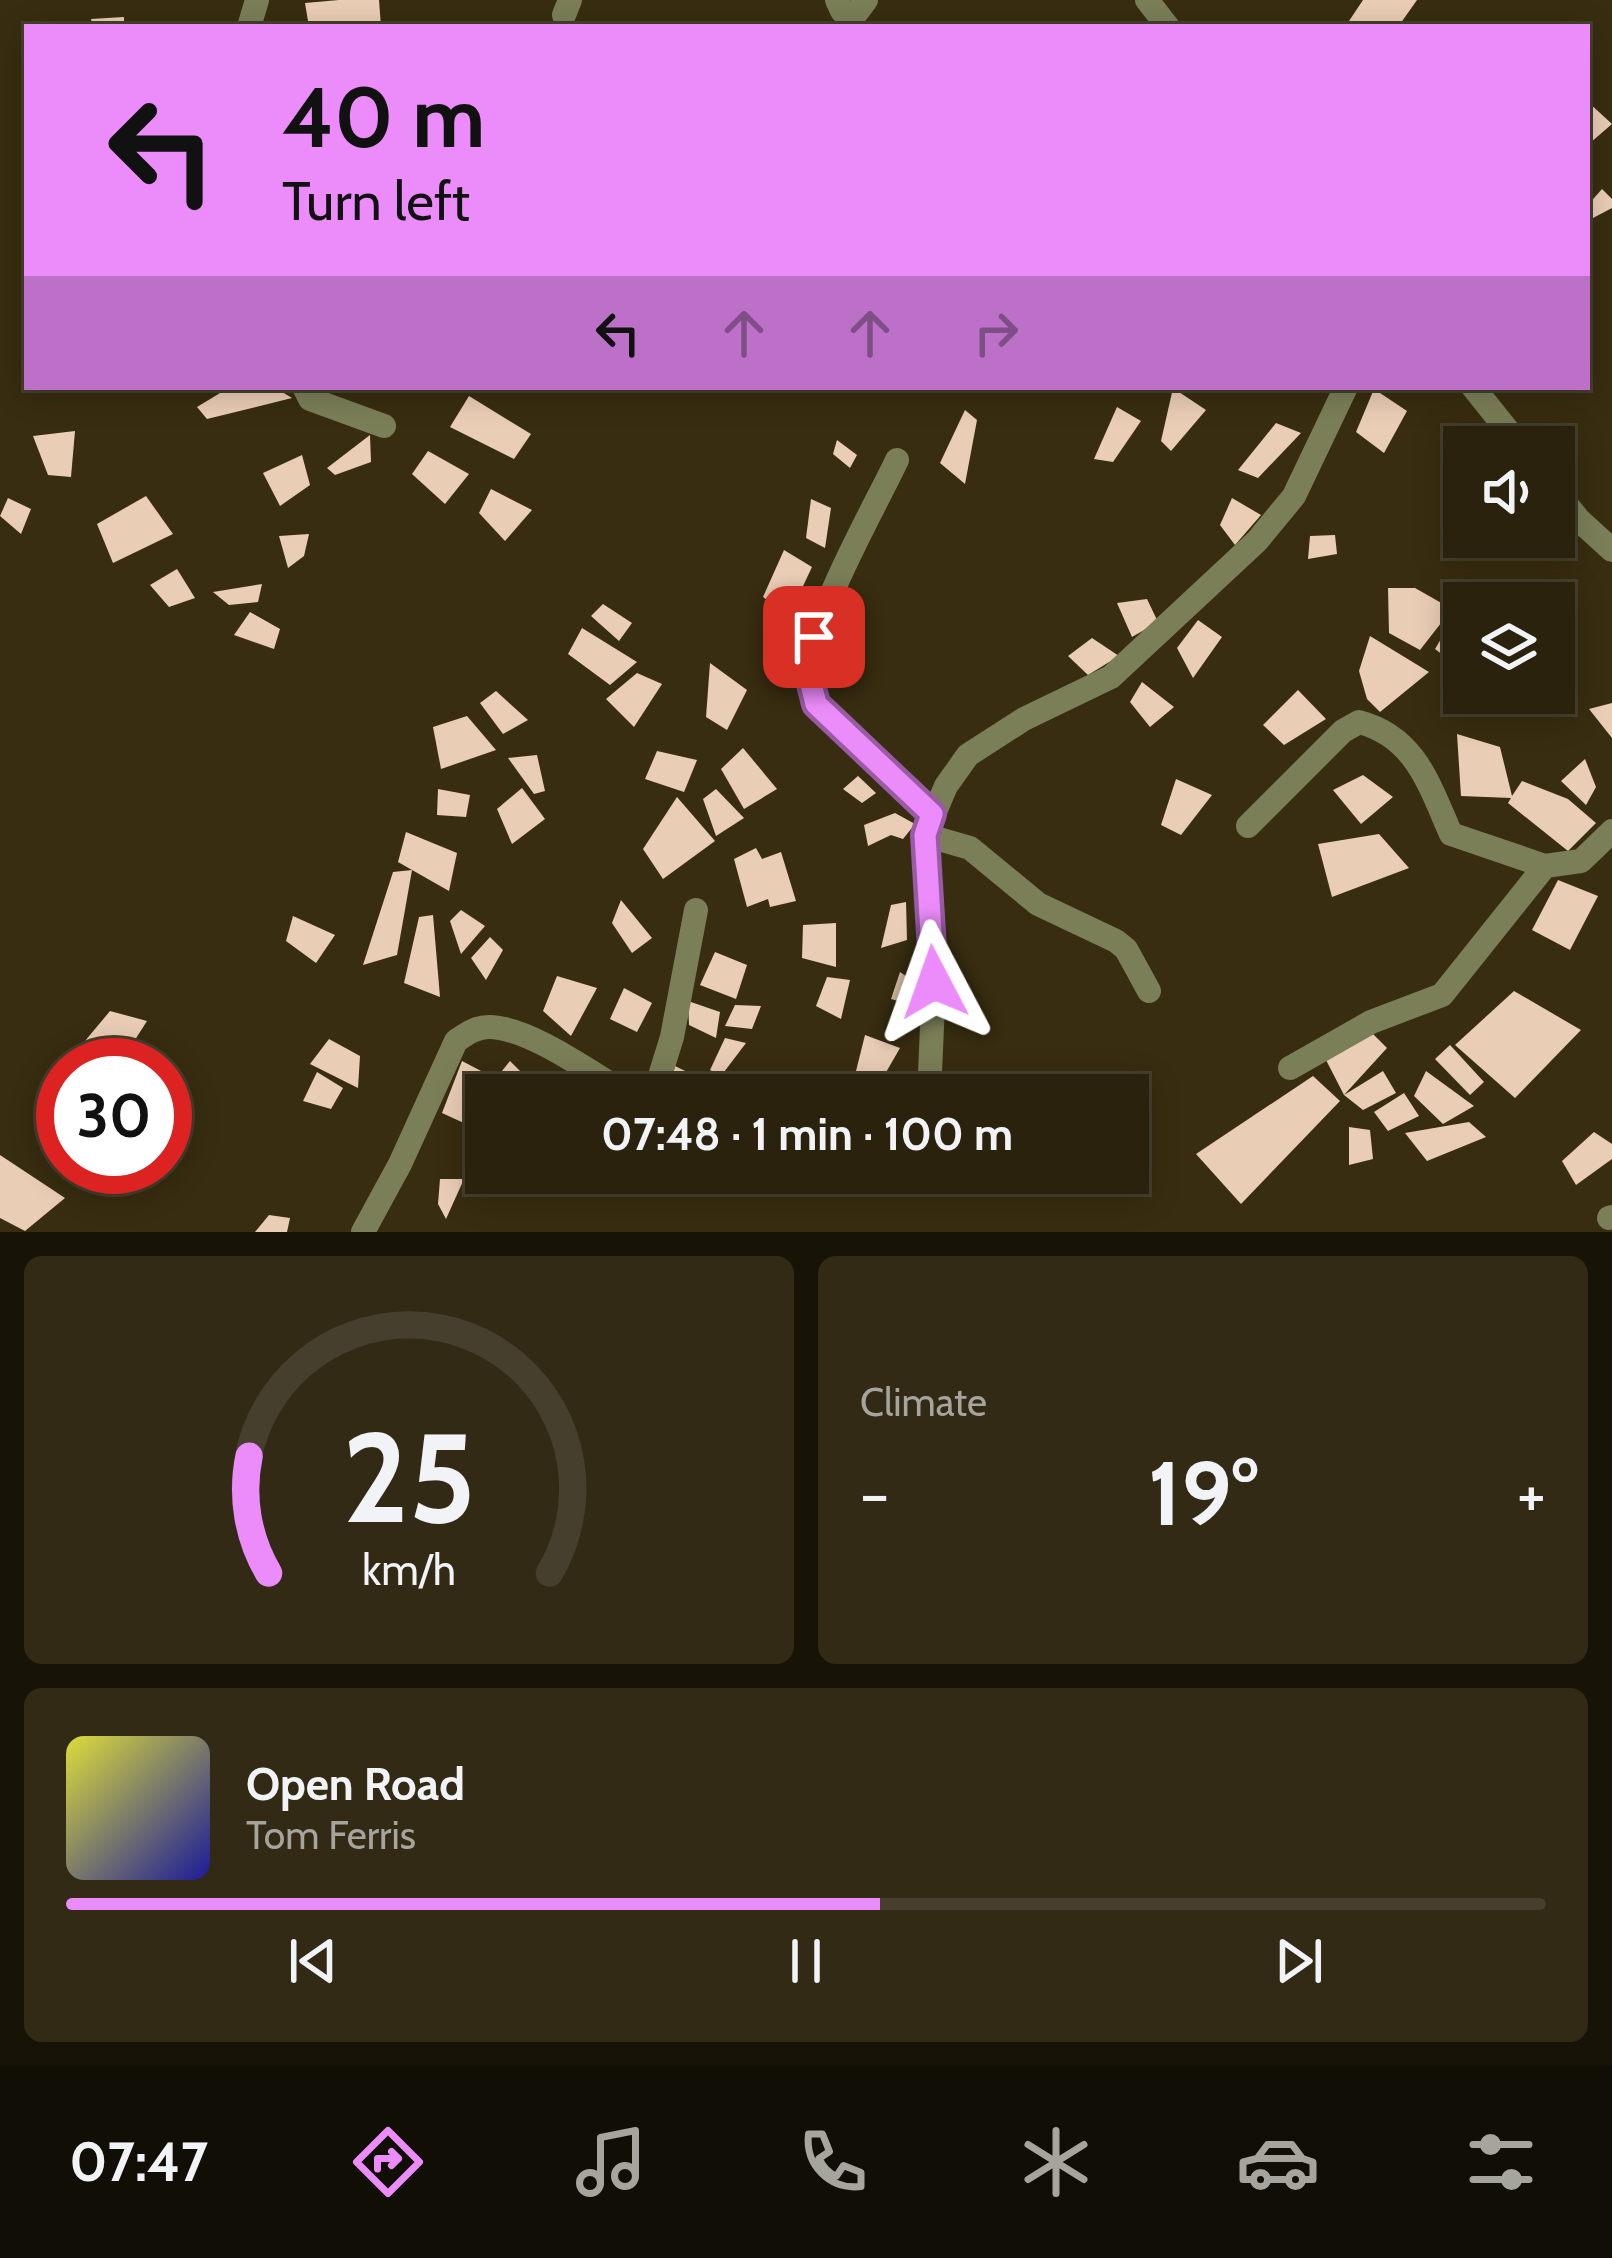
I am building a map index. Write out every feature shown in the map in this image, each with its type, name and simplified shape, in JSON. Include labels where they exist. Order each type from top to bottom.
[{"type":"street","points":[[837,0],[842,11],[854,16],[866,0]]},
{"type":"street","points":[[1147,0],[1166,24]]},
{"type":"street","points":[[306,390],[310,399],[384,426]]},
{"type":"street","points":[[930,1074],[934,982],[928,824],[968,755],[1024,719],[1111,676],[1257,541],[1294,496],[1345,390]]},
{"type":"street","points":[[1475,390],[1504,426]]},
{"type":"street","points":[[897,460],[814,637],[810,680],[816,704],[928,824],[970,848],[1038,904],[1116,941],[1126,949],[1149,991]]},
{"type":"street","points":[[1575,515],[1612,550]]},
{"type":"street","points":[[1248,826],[1343,731],[1359,722],[1390,732],[1421,767],[1450,833],[1545,866],[1581,861],[1612,831]]},
{"type":"street","points":[[1290,1068],[1370,1022],[1442,994],[1545,866]]},
{"type":"street","points":[[661,1074],[696,910]]},
{"type":"street","points":[[363,1232],[456,1041],[472,1030],[490,1027],[531,1039],[592,1074]]},
{"type":"building","points":[[379,0],[381,24],[308,24],[305,3]]},
{"type":"building","points":[[1363,0],[1417,0],[1400,24],[1347,24]]},
{"type":"building","points":[[124,17],[124,24],[92,24],[91,19]]},
{"type":"building","points":[[1590,104],[1612,124],[1590,143]]},
{"type":"building","points":[[1602,189],[1612,199],[1612,208],[1591,219],[1590,203]]},
{"type":"building","points":[[225,390],[279,390],[292,398],[207,419],[197,407]]},
{"type":"building","points":[[1173,390],[1206,410],[1171,451],[1161,441]]},
{"type":"building","points":[[1374,390],[1407,411],[1384,453],[1356,432]]},
{"type":"building","points":[[469,396],[531,434],[514,459],[450,427]]},
{"type":"building","points":[[1117,407],[1141,421],[1113,462],[1094,459]]},
{"type":"building","points":[[965,410],[977,420],[965,484],[940,463]]},
{"type":"building","points":[[1276,423],[1301,433],[1258,478],[1238,470]]},
{"type":"building","points":[[75,431],[71,477],[48,475],[33,436]]},
{"type":"building","points":[[370,435],[371,462],[335,475],[327,468]]},
{"type":"building","points":[[837,440],[857,455],[850,468],[833,454]]},
{"type":"building","points":[[428,451],[469,474],[445,504],[412,474]]},
{"type":"building","points":[[302,455],[310,485],[280,506],[263,473]]},
{"type":"building","points":[[491,489],[532,510],[505,541],[479,513]]},
{"type":"building","points":[[146,496],[173,534],[113,563],[97,524]]},
{"type":"building","points":[[8,498],[31,509],[21,534],[0,516]]},
{"type":"building","points":[[1232,498],[1261,515],[1235,545],[1220,525]]},
{"type":"building","points":[[811,499],[831,508],[825,548],[806,538]]},
{"type":"building","points":[[309,534],[304,556],[288,568],[279,536]]},
{"type":"building","points":[[1335,535],[1337,554],[1308,559],[1310,536]]},
{"type":"building","points":[[784,550],[812,567],[789,616],[763,597]]},
{"type":"building","points":[[177,569],[195,598],[169,607],[150,585]]},
{"type":"building","points":[[262,584],[258,602],[229,605],[213,592]]},
{"type":"building","points":[[1388,588],[1415,588],[1443,604],[1443,621],[1420,650],[1389,633]]},
{"type":"building","points":[[1147,599],[1158,622],[1132,637],[1117,603]]},
{"type":"building","points":[[603,604],[632,623],[619,641],[591,616]]},
{"type":"building","points":[[250,612],[280,629],[274,649],[234,635]]},
{"type":"building","points":[[1198,620],[1222,637],[1193,678],[1177,648]]},
{"type":"building","points":[[582,628],[637,662],[610,685],[568,654]]},
{"type":"building","points":[[1370,636],[1429,672],[1380,712],[1367,699],[1359,671]]},
{"type":"building","points":[[1092,638],[1119,656],[1088,675],[1068,656]]},
{"type":"building","points":[[710,663],[747,690],[727,730],[706,717]]},
{"type":"building","points":[[637,673],[662,684],[634,727],[606,699]]},
{"type":"building","points":[[1142,682],[1174,707],[1150,727],[1130,702]]},
{"type":"building","points":[[1298,690],[1326,719],[1284,745],[1263,725]]},
{"type":"building","points":[[496,691],[528,720],[503,734],[480,703]]},
{"type":"building","points":[[1612,703],[1612,738],[1589,709]]},
{"type":"building","points":[[467,716],[496,750],[441,769],[433,727]]},
{"type":"building","points":[[1457,734],[1500,747],[1512,796],[1522,781],[1568,799],[1596,823],[1568,851],[1508,803],[1511,798],[1461,796]]},
{"type":"building","points":[[743,748],[777,789],[744,809],[721,769]]},
{"type":"building","points":[[657,751],[697,760],[684,792],[645,779]]},
{"type":"building","points":[[537,755],[545,791],[534,794],[508,758]]},
{"type":"building","points":[[1585,759],[1596,787],[1586,805],[1561,781]]},
{"type":"building","points":[[1363,775],[1393,797],[1361,824],[1333,790]]},
{"type":"building","points":[[858,776],[876,793],[862,803],[843,789]]},
{"type":"building","points":[[1176,779],[1212,795],[1181,835],[1161,825]]},
{"type":"building","points":[[522,788],[545,819],[512,844],[497,809]]},
{"type":"building","points":[[438,789],[470,795],[466,817],[437,815]]},
{"type":"building","points":[[716,789],[744,818],[716,836],[703,799]]},
{"type":"building","points":[[677,797],[715,841],[663,879],[643,849]]},
{"type":"building","points":[[895,813],[915,824],[903,839],[891,835],[868,846],[864,825]]},
{"type":"building","points":[[406,832],[457,853],[449,891],[398,862]]},
{"type":"building","points":[[1379,834],[1409,868],[1332,897],[1318,844]]},
{"type":"building","points":[[756,848],[762,859],[781,852],[796,901],[770,907],[768,899],[747,907],[734,859]]},
{"type":"building","points":[[412,870],[397,955],[363,965],[393,872]]},
{"type":"building","points":[[1558,880],[1598,896],[1570,950],[1532,930]]},
{"type":"building","points":[[621,900],[652,938],[632,953],[612,923]]},
{"type":"building","points":[[906,902],[907,940],[881,948],[891,905]]},
{"type":"building","points":[[461,910],[485,926],[461,954],[450,921]]},
{"type":"building","points":[[433,915],[440,997],[404,983],[419,917]]},
{"type":"building","points":[[293,916],[335,935],[316,963],[286,941]]},
{"type":"building","points":[[836,923],[836,967],[802,958],[803,925]]},
{"type":"building","points":[[490,937],[503,950],[486,980],[471,958]]},
{"type":"building","points":[[715,952],[747,965],[736,999],[700,985]]},
{"type":"building","points":[[900,972],[919,985],[912,1005],[891,999]]},
{"type":"building","points":[[557,976],[597,988],[571,1036],[543,1011]]},
{"type":"building","points":[[827,977],[850,980],[841,1019],[816,1006]]},
{"type":"building","points":[[624,988],[652,1003],[637,1032],[610,1019]]},
{"type":"building","points":[[1514,991],[1581,1030],[1515,1098],[1455,1045]]},
{"type":"building","points":[[688,1001],[720,1012],[716,1038],[689,1025]]},
{"type":"building","points":[[735,1005],[761,1006],[752,1029],[725,1026]]},
{"type":"building","points":[[110,1011],[147,1021],[136,1038],[88,1038]]},
{"type":"building","points":[[1369,1030],[1387,1048],[1344,1095],[1326,1060]]},
{"type":"building","points":[[865,1035],[900,1048],[885,1074],[856,1071]]},
{"type":"building","points":[[725,1038],[746,1043],[723,1074],[710,1070]]},
{"type":"building","points":[[329,1039],[360,1056],[358,1088],[310,1064]]},
{"type":"building","points":[[1450,1045],[1484,1082],[1470,1095],[1435,1059]]},
{"type":"building","points":[[462,1061],[485,1073],[465,1074],[465,1124],[442,1113]]},
{"type":"building","points":[[510,1061],[523,1074],[499,1074]]},
{"type":"building","points":[[1383,1071],[1396,1093],[1363,1110],[1344,1095]]},
{"type":"building","points":[[1426,1071],[1474,1106],[1443,1124],[1414,1096]]},
{"type":"building","points":[[317,1072],[343,1088],[331,1109],[303,1101]]},
{"type":"building","points":[[1313,1076],[1340,1101],[1241,1204],[1196,1154]]},
{"type":"building","points":[[1404,1093],[1419,1116],[1388,1131],[1374,1112]]},
{"type":"building","points":[[1469,1122],[1486,1137],[1427,1161],[1405,1133]]},
{"type":"building","points":[[1349,1127],[1370,1130],[1373,1159],[1349,1165]]},
{"type":"building","points":[[1594,1132],[1612,1144],[1612,1159],[1576,1185],[1562,1161]]},
{"type":"building","points":[[0,1155],[36,1179],[36,1194],[65,1198],[25,1231],[0,1218]]},
{"type":"building","points":[[440,1179],[464,1179],[446,1219],[438,1204]]},
{"type":"building","points":[[269,1215],[290,1218],[287,1232],[255,1232]]},
{"type":"route","points":[[814,637],[810,680],[816,704],[932,814],[925,835],[925,864],[934,982]]}]
